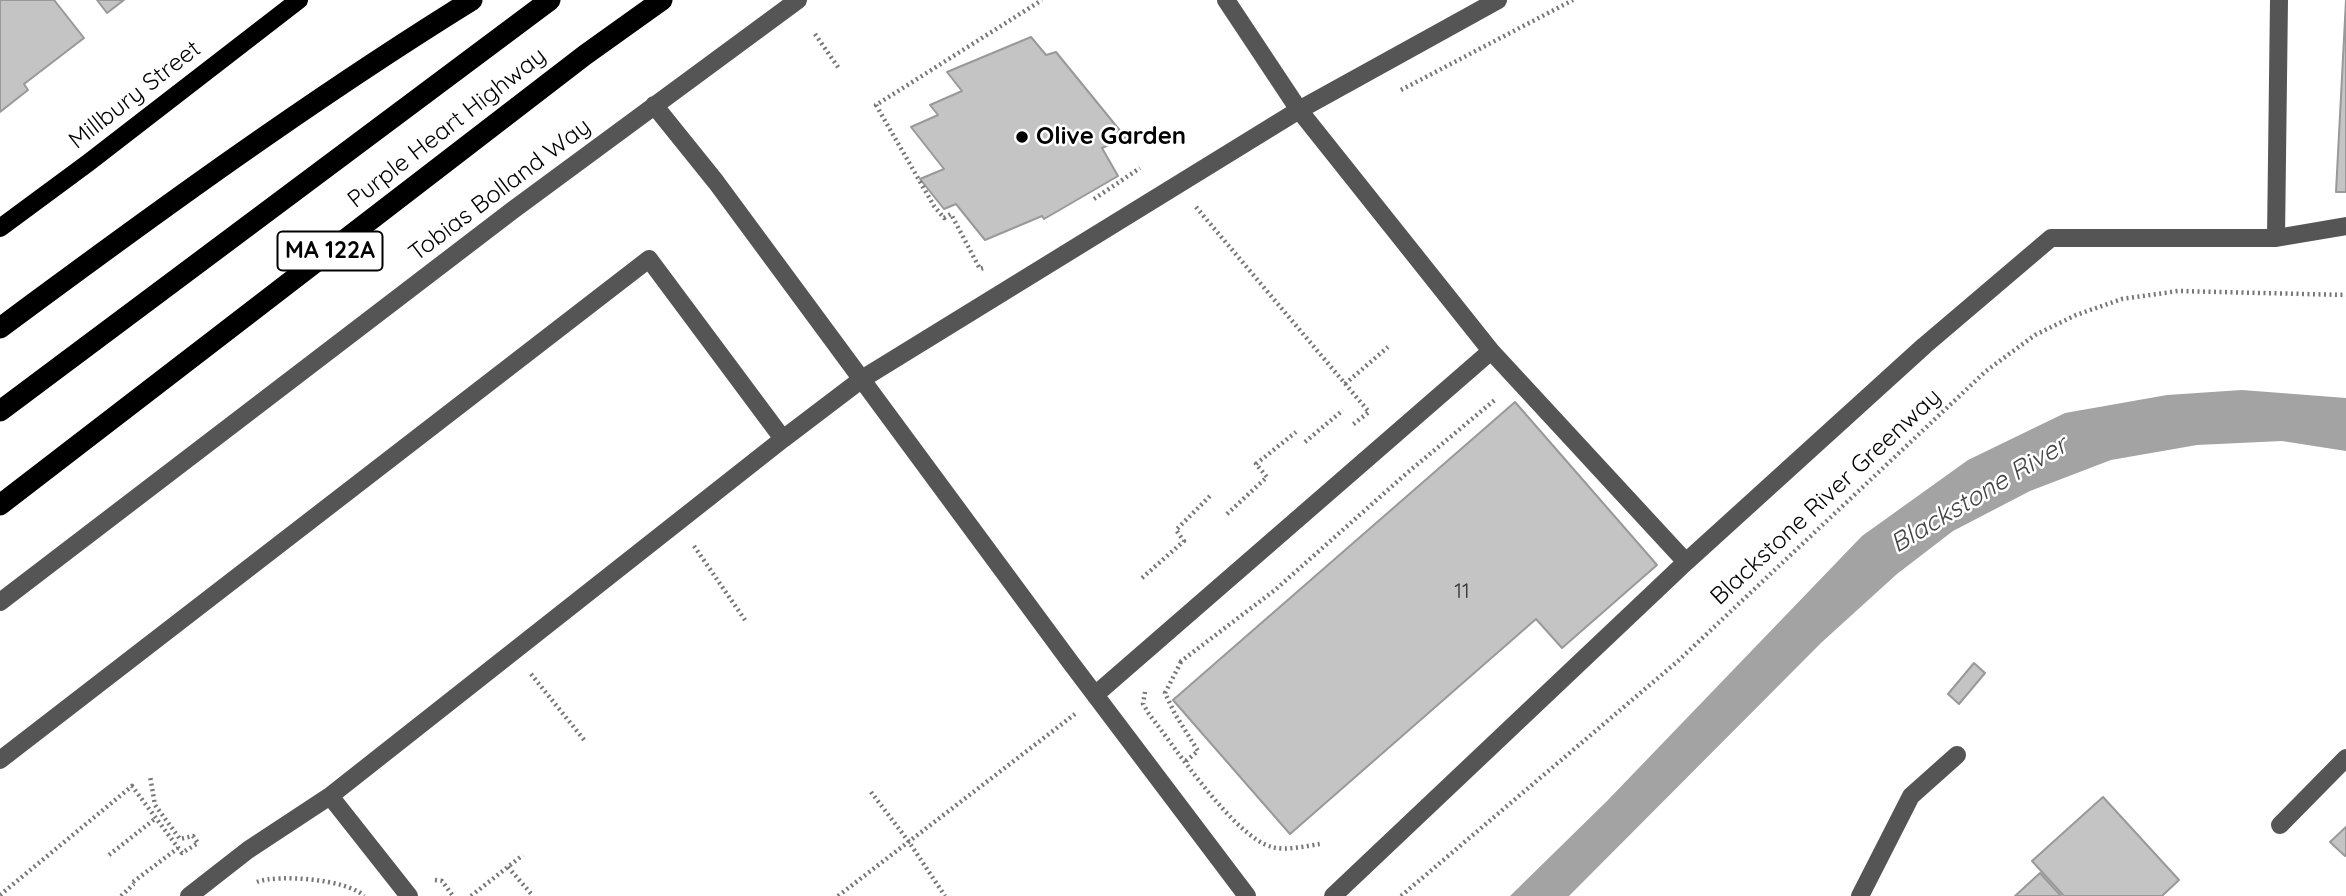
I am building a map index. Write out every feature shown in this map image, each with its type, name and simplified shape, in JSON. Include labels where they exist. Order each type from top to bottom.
[{"type":"highway","points":[[0,328],[146,221],[345,82],[472,0]]},
{"type":"highway","name":"Purple Heart Highway","points":[[0,411],[550,0]]},
{"type":"highway","name":"Purple Heart Highway","points":[[0,505],[574,63],[662,0]]},
{"type":"main road","name":"Millbury Street","points":[[0,228],[299,0]]},
{"type":"street","name":"Tobias Bolland Way","points":[[0,602],[654,105],[798,0]]},
{"type":"street","points":[[1226,0],[1299,110],[1491,351],[1686,562]]},
{"type":"street","points":[[189,896],[248,850],[330,796],[862,379],[1299,110],[1474,6],[1498,0]]},
{"type":"street","points":[[2276,238],[2279,0]]},
{"type":"street","points":[[654,105],[716,181],[1095,695],[1247,896]]},
{"type":"street","points":[[1334,896],[1686,562],[1924,346],[2051,238],[2276,238],[2346,226]]},
{"type":"street","points":[[0,760],[649,259],[783,439]]},
{"type":"street","points":[[1095,695],[1491,351]]},
{"type":"street","points":[[1860,896],[1911,796],[1957,755]]},
{"type":"street","points":[[2280,825],[2346,758]]},
{"type":"street","points":[[330,796],[409,896]]},
{"type":"path","points":[[990,263],[980,269],[951,214],[944,218],[934,206],[876,105],[1042,0]]},
{"type":"path","points":[[1394,93],[1573,0]]},
{"type":"path","points":[[815,34],[840,70]]},
{"type":"path","points":[[1085,205],[1140,168]]},
{"type":"path","points":[[1205,201],[1196,207],[1369,412],[1351,426]]},
{"type":"path","name":"Blackstone River Greenway","points":[[1401,896],[1678,661],[1986,371],[2035,335],[2076,315],[2122,299],[2178,291],[2346,295]]},
{"type":"path","points":[[1345,384],[1388,347]]},
{"type":"path","points":[[1171,668],[1275,590],[1504,391]]},
{"type":"path","points":[[1305,442],[1343,410]]},
{"type":"path","points":[[1227,514],[1267,477],[1256,464],[1296,432]]},
{"type":"path","points":[[1142,578],[1184,541],[1176,530],[1210,495]]},
{"type":"path","points":[[704,558],[745,620]]},
{"type":"path","points":[[1182,661],[1165,693],[1198,751],[1186,761]]},
{"type":"path","points":[[537,682],[586,741]]},
{"type":"path","points":[[1149,684],[1143,694],[1143,704],[1231,819],[1259,843],[1276,849],[1321,844]]},
{"type":"path","points":[[838,896],[1075,714],[1081,722]]},
{"type":"path","points":[[0,895],[132,786],[182,853],[198,843],[192,836],[180,839],[155,805],[150,776]]},
{"type":"path","points":[[871,792],[945,896]]},
{"type":"path","points":[[109,855],[156,818]]},
{"type":"path","points":[[121,896],[133,883],[178,848]]},
{"type":"path","points":[[471,896],[523,855]]},
{"type":"path","points":[[508,867],[533,896]]},
{"type":"path","points":[[249,886],[261,880],[301,879],[338,883],[363,896]]},
{"type":"path","points":[[435,880],[442,881],[453,896]]},
{"type":"water","name":"Blackstone River","points":[[2242,390],[2346,398],[2346,451],[2282,441],[2197,445],[2111,460],[2030,491],[1953,531],[1897,574],[1822,642],[1569,896],[1510,896],[1607,801],[1862,536],[1968,460],[2065,413],[2167,395]]},
{"type":"building","points":[[0,0],[54,0],[84,38],[24,84],[28,90],[0,112]]},
{"type":"building","points":[[97,0],[124,0],[107,13]]},
{"type":"building","points":[[2346,0],[2346,192],[2336,192]]},
{"type":"building","points":[[1031,37],[1046,55],[1056,52],[1126,138],[1102,148],[1118,176],[1044,219],[1042,216],[985,240],[956,204],[944,209],[920,179],[944,169],[911,127],[938,115],[930,105],[962,91],[947,72]]},
{"type":"building","points":[[1515,402],[1657,565],[1562,648],[1536,619],[1290,834],[1173,700]]},
{"type":"building","points":[[1974,663],[1985,673],[1959,704],[1948,694]]},
{"type":"building","points":[[2103,797],[2179,880],[2162,896],[2064,896],[2032,861]]},
{"type":"building","points":[[2346,827],[2346,855],[2345,856],[2330,842]]},
{"type":"building","points":[[2040,873],[2061,896],[2015,896]]},
{"type":"place","name":"Olive Garden","points":[[1022,137]]}]
